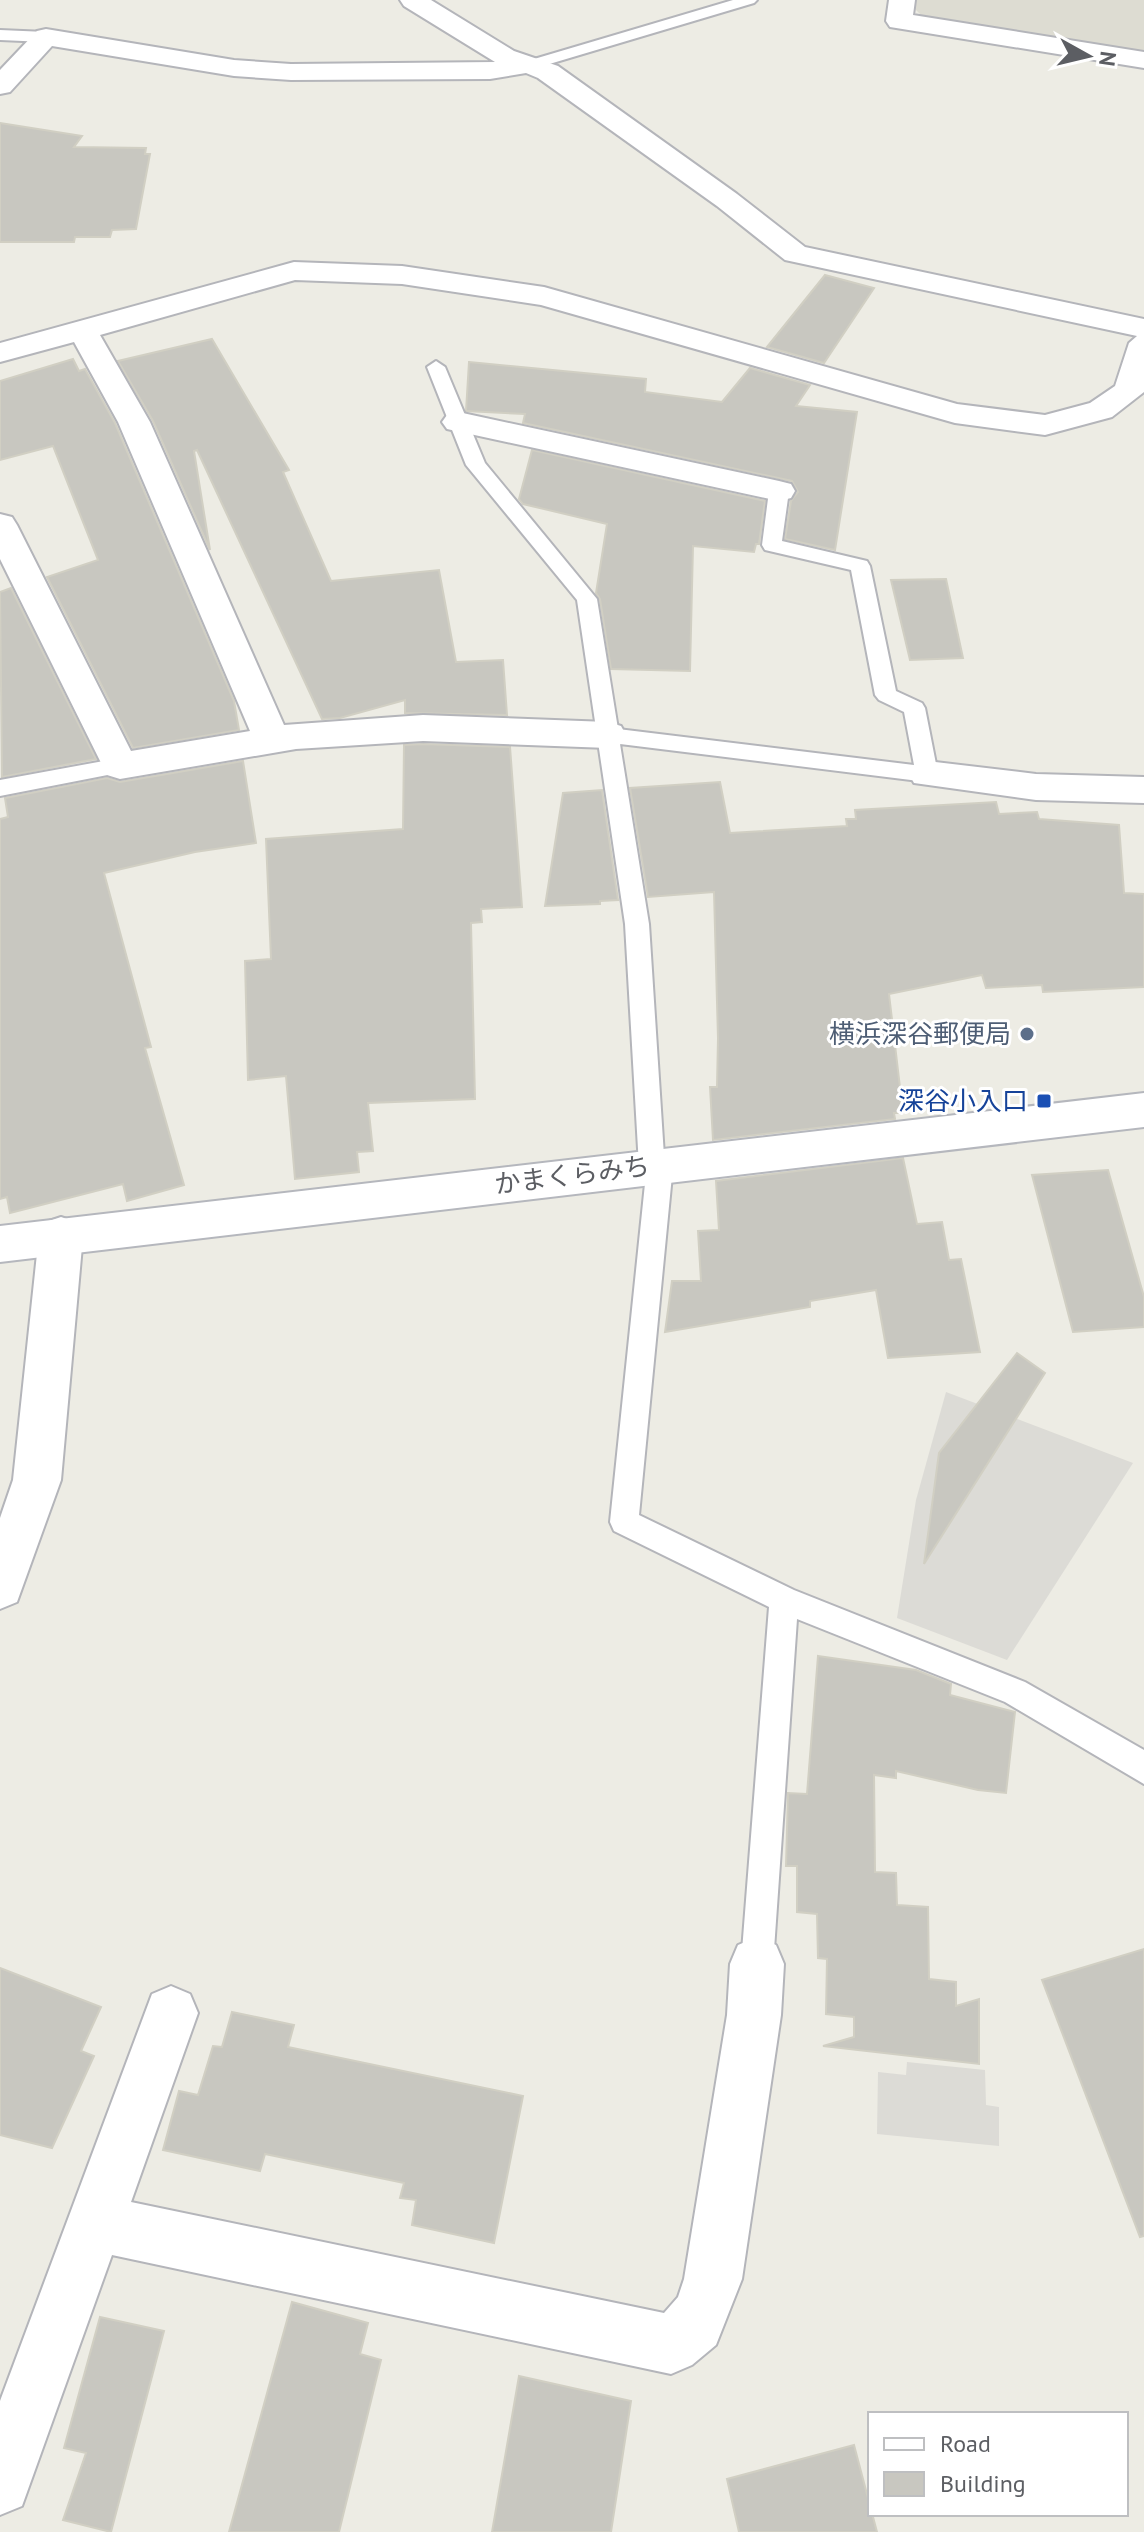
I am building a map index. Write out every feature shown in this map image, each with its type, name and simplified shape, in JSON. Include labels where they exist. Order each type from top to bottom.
[{"type":"street","points":[[413,0],[505,57],[548,72],[727,200],[795,254],[1144,328]]},
{"type":"street","points":[[902,0],[899,21],[1144,60]]},
{"type":"street","points":[[0,86],[46,37],[234,68],[291,72],[490,71],[530,65]]},
{"type":"street","points":[[0,353],[294,271],[402,275],[544,296],[955,413],[1045,425],[1101,410],[1129,391],[1144,343]]},
{"type":"street","points":[[82,329],[134,422],[272,740]]},
{"type":"street","points":[[458,422],[779,491]]},
{"type":"street","points":[[0,525],[120,766],[272,740],[423,728],[608,735]]},
{"type":"street","points":[[927,774],[1036,787],[1144,790]]},
{"type":"street","name":"かまくらみち","points":[[0,1244],[1144,1110]]},
{"type":"street","points":[[0,1586],[37,1480],[61,1235]]},
{"type":"street","points":[[95,2223],[671,2344],[692,2332],[713,2279],[754,2015],[757,1964]]},
{"type":"street","points":[[0,2484],[171,2013]]},
{"type":"lane","points":[[530,65],[749,0]]},
{"type":"lane","points":[[0,35],[46,37]]},
{"type":"lane","points":[[436,367],[476,465],[587,599],[637,924],[656,1165],[624,1522],[784,1600],[1015,1692],[1129,1757],[1144,1769]]},
{"type":"lane","points":[[608,735],[927,774],[914,708],[886,695],[860,566],[772,545],[779,491]]},
{"type":"lane","points":[[0,788],[120,766]]},
{"type":"lane","points":[[757,1964],[784,1600]]},
{"type":"shaded area","points":[[914,0],[1144,0],[1144,54],[926,20],[912,6]]},
{"type":"shaded area","points":[[946,1392],[1133,1463],[1007,1660],[897,1618],[916,1500]]},
{"type":"shaded area","points":[[907,2062],[985,2070],[986,2105],[999,2107],[999,2146],[877,2134],[878,2072],[906,2075]]},
{"type":"building","points":[[0,123],[82,136],[74,147],[146,148],[145,154],[150,154],[136,229],[112,230],[110,237],[75,237],[74,242],[0,242]]},
{"type":"building","points":[[825,275],[874,288],[824,363],[767,347]]},
{"type":"building","points":[[212,339],[289,470],[283,472],[331,581],[439,570],[456,662],[503,660],[507,715],[405,713],[405,700],[340,718],[322,719],[197,450],[194,451],[210,550],[153,421],[118,361]]},
{"type":"building","points":[[73,359],[79,371],[85,369],[115,423],[234,701],[239,730],[133,748],[47,577],[98,560],[53,446],[0,460],[0,381]]},
{"type":"building","points":[[469,362],[646,379],[645,392],[722,402],[750,368],[810,385],[796,406],[857,412],[835,550],[785,539],[791,501],[798,492],[792,481],[523,423],[525,414],[466,411]]},
{"type":"building","points":[[532,450],[765,501],[759,544],[756,544],[754,552],[693,546],[690,671],[611,669],[600,599],[596,593],[607,524],[523,504],[519,499]]},
{"type":"building","points":[[946,579],[963,658],[910,660],[891,580]]},
{"type":"building","points":[[11,588],[96,759],[2,777],[0,592]]},
{"type":"building","points":[[404,745],[510,747],[522,907],[481,909],[482,922],[471,923],[475,1099],[368,1103],[373,1151],[357,1152],[359,1172],[295,1179],[286,1076],[248,1080],[245,961],[271,959],[266,839],[403,829]]},
{"type":"building","points":[[243,761],[256,843],[195,852],[104,873],[151,1047],[145,1048],[184,1185],[127,1201],[123,1184],[10,1213],[7,1197],[0,1199],[0,819],[8,817],[5,798],[107,778],[120,782]]},
{"type":"building","points":[[720,782],[730,833],[847,826],[846,819],[856,819],[855,810],[996,802],[999,814],[1037,812],[1039,819],[1119,825],[1124,893],[1144,894],[1144,987],[1043,992],[1042,985],[986,988],[982,975],[889,994],[903,1113],[894,1113],[895,1119],[713,1140],[710,1087],[717,1087],[718,1038],[714,892],[648,897],[630,788]]},
{"type":"building","points":[[602,790],[618,900],[600,901],[600,904],[545,906],[563,793]]},
{"type":"building","points":[[903,1158],[917,1224],[942,1222],[949,1260],[961,1259],[980,1352],[888,1358],[876,1290],[810,1301],[810,1307],[665,1332],[672,1281],[701,1281],[698,1231],[719,1230],[716,1181]]},
{"type":"building","points":[[1108,1170],[1144,1297],[1144,1327],[1073,1332],[1032,1175]]},
{"type":"building","points":[[1017,1353],[1045,1373],[924,1564],[939,1453]]},
{"type":"building","points":[[818,1656],[916,1670],[951,1684],[950,1695],[1015,1712],[1006,1793],[978,1790],[896,1771],[896,1778],[874,1775],[875,1872],[896,1873],[897,1905],[928,1907],[929,1979],[956,1982],[956,2006],[979,1999],[979,2064],[823,2046],[854,2037],[854,2017],[826,2014],[827,1959],[818,1958],[817,1914],[797,1912],[797,1866],[786,1866],[788,1793],[807,1794]]},
{"type":"building","points":[[1144,1949],[1144,2236],[1140,2237],[1042,1980]]},
{"type":"building","points":[[0,1968],[101,2007],[81,2051],[94,2056],[52,2148],[0,2135]]},
{"type":"building","points":[[232,2012],[294,2025],[288,2047],[523,2096],[494,2243],[412,2225],[416,2200],[400,2198],[404,2183],[265,2154],[260,2171],[163,2150],[179,2091],[198,2095],[213,2046],[222,2047]]},
{"type":"building","points":[[292,2302],[368,2323],[360,2354],[381,2360],[339,2532],[229,2532]]},
{"type":"building","points":[[100,2317],[164,2331],[111,2532],[63,2520],[86,2453],[64,2448]]},
{"type":"building","points":[[519,2376],[631,2401],[611,2532],[492,2532]]},
{"type":"building","points":[[854,2445],[868,2498],[868,2516],[873,2516],[877,2532],[739,2532],[727,2479]]},
{"type":"place","name":"横浜深谷郵便局","points":[[1027,1034]]},
{"type":"place","name":"深谷小入口","points":[[1044,1101]]}]
